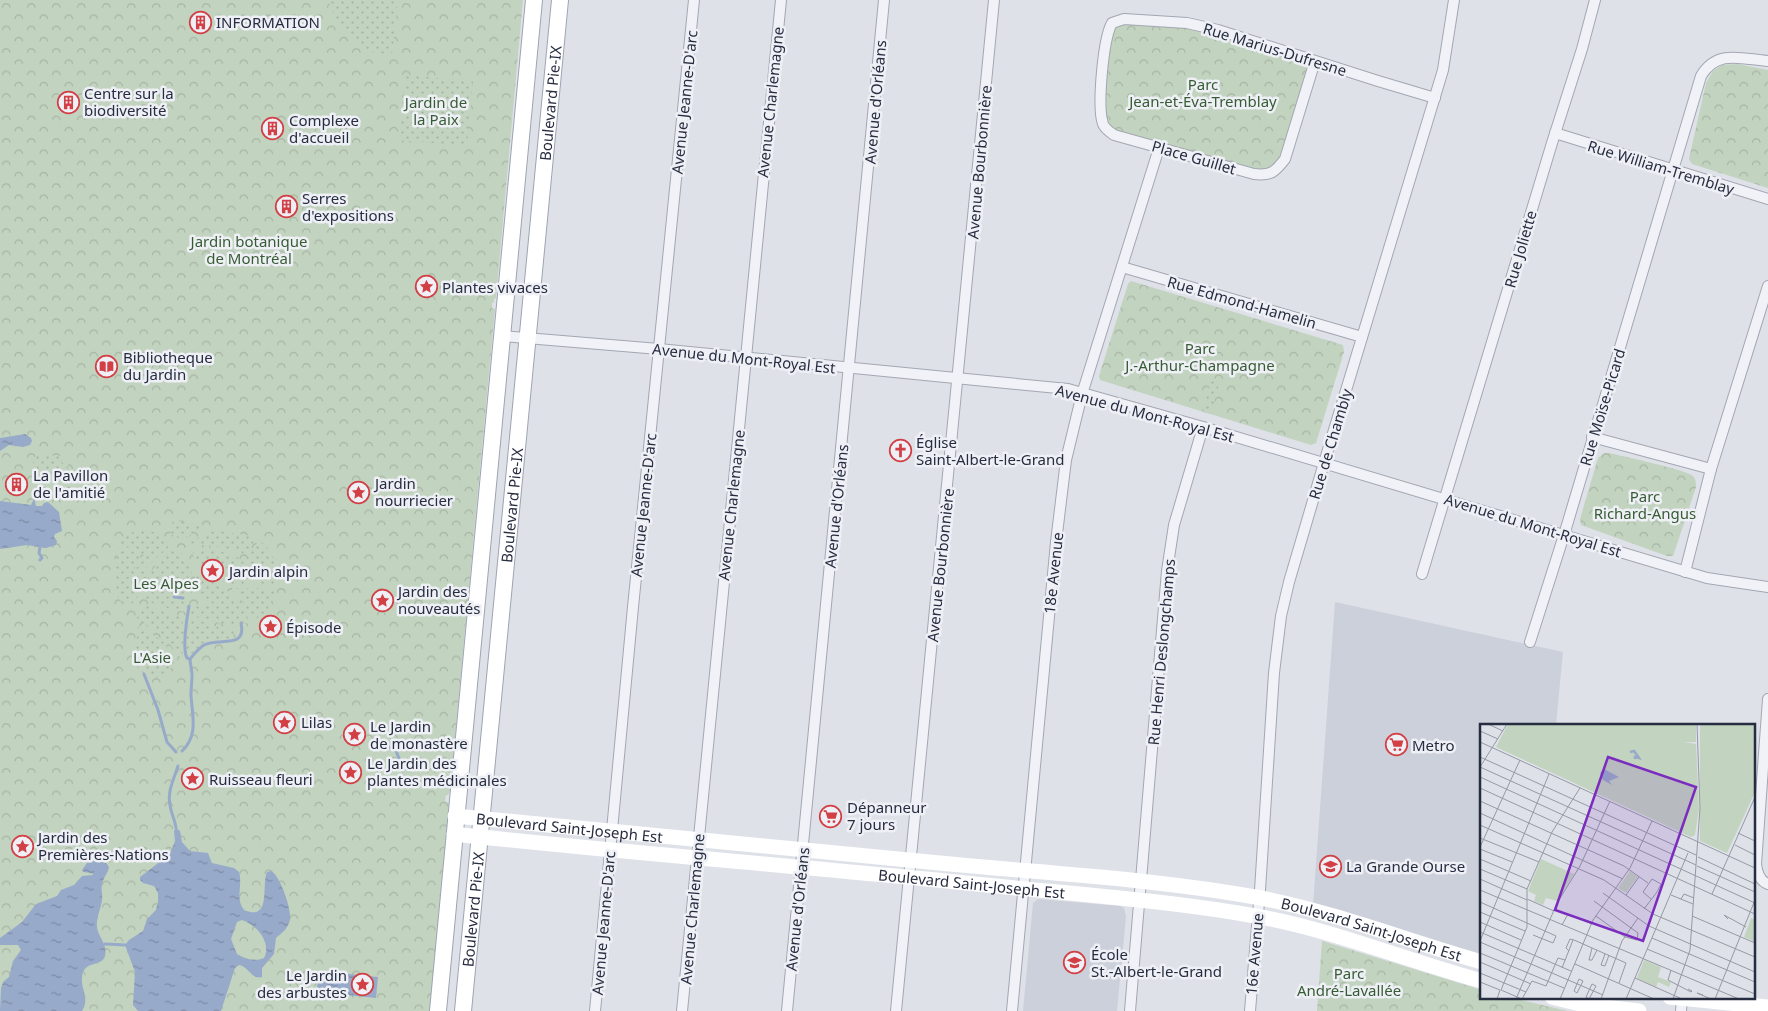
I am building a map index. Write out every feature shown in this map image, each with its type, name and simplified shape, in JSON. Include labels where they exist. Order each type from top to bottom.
[{"type":"main road","name":"Boulevard Pie-IX","points":[[438,1011],[534,0]]},
{"type":"main road","name":"Boulevard Pie-IX","points":[[463,1011],[560,0]]},
{"type":"main road","name":"Boulevard Saint-Joseph Est","points":[[456,816],[698,841],[1141,882],[1259,898],[1367,925],[1480,961]]},
{"type":"main road","name":"Boulevard Saint-Joseph Est","points":[[454,834],[1139,900],[1258,917],[1324,932],[1480,980]]},
{"type":"main road","points":[[1556,998],[1580,1004],[1639,1011]]},
{"type":"main road","points":[[1678,1002],[1768,1006]]},
{"type":"street","name":"Avenue Jeanne-D'arc","points":[[595,1011],[694,0]]},
{"type":"street","name":"Avenue Charlemagne","points":[[682,1011],[781,0]]},
{"type":"street","name":"Avenue d'Orléans","points":[[787,1011],[884,0]]},
{"type":"street","name":"Avenue Bourbonnière","points":[[896,1011],[994,0]]},
{"type":"street","name":"Rue de Chambly","points":[[1259,898],[1274,673],[1289,582],[1435,98],[1448,44],[1454,0]]},
{"type":"street","name":"Rue Joliette","points":[[1422,574],[1582,49],[1594,0]]},
{"type":"street","name":"Rue Marius-Dufresne","points":[[1112,23],[1124,19],[1187,23],[1218,30],[1435,98]]},
{"type":"street","name":"Place Guillet","points":[[1112,23],[1105,43],[1100,113],[1104,127],[1114,135],[1254,174],[1266,176],[1278,169],[1285,160],[1315,61]]},
{"type":"street","name":"Rue Moïse-Picard","points":[[1530,642],[1564,535],[1701,76],[1705,68],[1715,60],[1728,57],[1768,61]]},
{"type":"street","name":"Rue William-Tremblay","points":[[1555,133],[1768,200]]},
{"type":"street","name":"18e Avenue","points":[[1012,1011],[1059,514],[1066,460],[1082,394],[1159,148]]},
{"type":"street","name":"Rue Edmond-Hamelin","points":[[1122,267],[1362,337]]},
{"type":"street","points":[[1685,572],[1711,470],[1768,286]]},
{"type":"street","name":"Avenue du Mont-Royal Est","points":[[502,336],[659,349],[1068,390],[1203,426],[1685,572],[1715,580],[1768,587]]},
{"type":"street","name":"Rue Henri Deslongchamps","points":[[1130,1011],[1167,572],[1174,525],[1203,426]]},
{"type":"street","points":[[1592,437],[1711,470]]},
{"type":"street","points":[[1768,699],[1756,864],[1760,878],[1768,884]]},
{"type":"street","name":"16e Avenue","points":[[1250,1011],[1259,898]]},
{"type":"shaded area","points":[[1335,602],[1563,652],[1556,724],[1480,724],[1480,955],[1313,905]]},
{"type":"shaded area","name":"École St.-Albert-le-Grand","points":[[1038,899],[1120,906],[1124,908],[1126,916],[1117,1011],[1023,1011],[1033,903]]},
{"type":"green space","name":"Jardin botanique de Montréal","points":[[0,0],[523,0],[496,298],[492,303],[492,308],[495,309],[450,791],[446,795],[445,801],[449,803],[430,1011],[0,1011]]},
{"type":"green space","points":[[337,0],[398,0],[392,54],[372,52],[351,39],[335,17],[329,2]]},
{"type":"green space","name":"Parc Jean-et-Éva-Tremblay","points":[[1112,23],[1187,23],[1315,61],[1285,159],[1266,175],[1104,127],[1105,43]]},
{"type":"green space","points":[[1737,64],[1768,70],[1768,188],[1692,164],[1689,159],[1706,83],[1713,71],[1722,65]]},
{"type":"green space","name":"Jardin de la Paix","points":[[405,75],[473,81],[467,146],[399,140]]},
{"type":"green space","name":"Parc J.-Arthur-Champagne","points":[[1131,281],[1343,345],[1344,352],[1316,443],[1311,445],[1100,380],[1099,376],[1128,284]]},
{"type":"green space","points":[[1212,378],[1220,380],[1211,414],[1203,412]]},
{"type":"green space","name":"Parc Richard-Angus","points":[[1604,453],[1667,467],[1688,473],[1694,477],[1696,487],[1673,556],[1667,556],[1581,525],[1580,519],[1598,458]]},
{"type":"green space","points":[[37,455],[63,456],[62,463],[68,464],[67,477],[63,480],[36,479],[37,465],[33,464],[33,458]]},
{"type":"green space","points":[[173,520],[202,527],[183,540],[170,534]]},
{"type":"green space","points":[[140,530],[154,532],[169,542],[168,548],[151,563],[140,552],[120,544],[128,534]]},
{"type":"green space","points":[[218,531],[253,536],[255,539],[245,554],[225,548],[189,543],[208,532]]},
{"type":"green space","points":[[258,541],[265,544],[273,558],[276,574],[273,585],[258,582],[250,569],[248,558]]},
{"type":"green space","points":[[119,546],[134,552],[147,563],[137,565],[126,575],[123,575],[114,568]]},
{"type":"green space","points":[[197,549],[238,557],[246,567],[249,585],[229,584],[211,575],[194,559],[193,552]]},
{"type":"green space","name":"Les Alpes","points":[[172,550],[181,552],[194,567],[191,575],[192,593],[191,595],[189,592],[183,598],[187,605],[186,612],[157,605],[143,597],[149,574],[160,560]]},
{"type":"green space","points":[[145,564],[148,565],[139,594],[132,604],[127,606],[117,596],[114,571],[124,577],[128,577],[133,569]]},
{"type":"green space","points":[[197,571],[237,599],[247,614],[248,622],[241,626],[231,624],[211,602],[199,597],[195,589],[195,573]]},
{"type":"green space","points":[[232,588],[258,588],[274,591],[275,594],[265,614],[253,620],[242,601],[232,591]]},
{"type":"green space","points":[[194,603],[199,606],[209,606],[224,619],[227,625],[196,617],[189,613],[190,606]]},
{"type":"green space","points":[[142,604],[180,616],[184,630],[182,652],[187,661],[184,661],[175,652],[165,636],[137,619]]},
{"type":"green space","points":[[192,620],[232,629],[235,633],[227,639],[208,641],[187,656],[186,638]]},
{"type":"green space","name":"L'Asie","points":[[138,625],[164,642],[170,654],[178,663],[156,678],[139,671],[135,660]]},
{"type":"green space","name":"Parc André-Lavallée","points":[[1322,941],[1480,989],[1480,998],[1512,998],[1568,1011],[1317,1011]]},
{"type":"water","points":[[25,434],[31,438],[30,445],[23,447],[9,445],[0,451],[0,438]]},
{"type":"water","points":[[34,499],[36,506],[42,506],[48,502],[59,512],[62,531],[55,534],[56,545],[46,548],[27,545],[0,549],[0,501],[31,505]]},
{"type":"water","points":[[176,828],[180,831],[182,842],[190,851],[208,853],[212,863],[234,868],[239,872],[240,901],[244,910],[259,911],[262,907],[265,878],[267,872],[271,871],[278,879],[287,901],[290,920],[276,938],[274,954],[262,968],[262,977],[256,977],[239,965],[235,968],[221,1011],[138,1011],[133,1005],[135,972],[125,945],[143,931],[147,919],[156,910],[158,902],[158,893],[154,886],[143,883],[140,877],[171,851],[175,841],[174,831]],"holes":[[[242,920],[258,930],[265,941],[266,952],[264,958],[250,959],[237,954],[231,939],[237,922]]]},
{"type":"water","points":[[94,861],[106,863],[109,867],[102,883],[102,900],[97,923],[106,952],[103,960],[89,966],[83,972],[82,982],[85,1002],[82,1011],[0,1011],[3,982],[9,977],[13,961],[21,950],[18,945],[0,945],[0,938],[22,922],[36,904],[57,896],[61,890],[74,885],[82,876],[93,875],[82,870],[87,863]]},
{"type":"water","points":[[320,971],[378,977],[376,998],[316,992]]},
{"type":"waterway","points":[[40,547],[39,553],[42,558],[40,560]]},
{"type":"waterway","points":[[174,597],[183,598]]},
{"type":"waterway","points":[[189,606],[185,648],[187,658],[190,659],[204,645],[236,640],[240,637],[242,631],[241,623]]},
{"type":"waterway","points":[[182,751],[193,732],[190,659]]},
{"type":"waterway","points":[[144,674],[158,710],[167,742],[176,752]]},
{"type":"waterway","points":[[386,745],[396,751],[403,768],[418,770]]},
{"type":"waterway","points":[[176,828],[169,795],[178,766]]},
{"type":"waterway","points":[[105,944],[125,945]]},
{"type":"place","name":"INFORMATION","points":[[200,22]]},
{"type":"place","name":"Centre sur la biodiversité","points":[[68,102]]},
{"type":"place","name":"Complexe d'accueil","points":[[273,129]]},
{"type":"place","name":"Serres d'expositions","points":[[286,207]]},
{"type":"place","name":"Plantes vivaces","points":[[426,287]]},
{"type":"place","name":"Bibliotheque du Jardin","points":[[107,366]]},
{"type":"place","name":"Église Saint-Albert-le-Grand","points":[[900,451]]},
{"type":"place","name":"La Pavillon de l'amitié","points":[[17,484]]},
{"type":"place","name":"Jardin nourriecier","points":[[359,492]]},
{"type":"place","name":"Jardin alpin","points":[[213,571]]},
{"type":"place","name":"Jardin des nouveautés","points":[[382,600]]},
{"type":"place","name":"Épisode","points":[[270,627]]},
{"type":"place","name":"Lilas","points":[[285,722]]},
{"type":"place","name":"Le Jardin de monastère","points":[[354,735]]},
{"type":"place","name":"Metro","points":[[1396,745]]},
{"type":"place","name":"Le Jardin des plantes médicinales","points":[[351,772]]},
{"type":"place","name":"Ruisseau fleuri","points":[[193,779]]},
{"type":"place","name":"Dépanneur 7 jours","points":[[831,816]]},
{"type":"place","name":"Jardin des Premières-Nations","points":[[22,846]]},
{"type":"place","name":"La Grande Ourse","points":[[1330,866]]},
{"type":"place","name":"École St.-Albert-le-Grand","points":[[1075,963]]},
{"type":"place","name":"Le Jardin des arbustes","points":[[363,984]]}]
